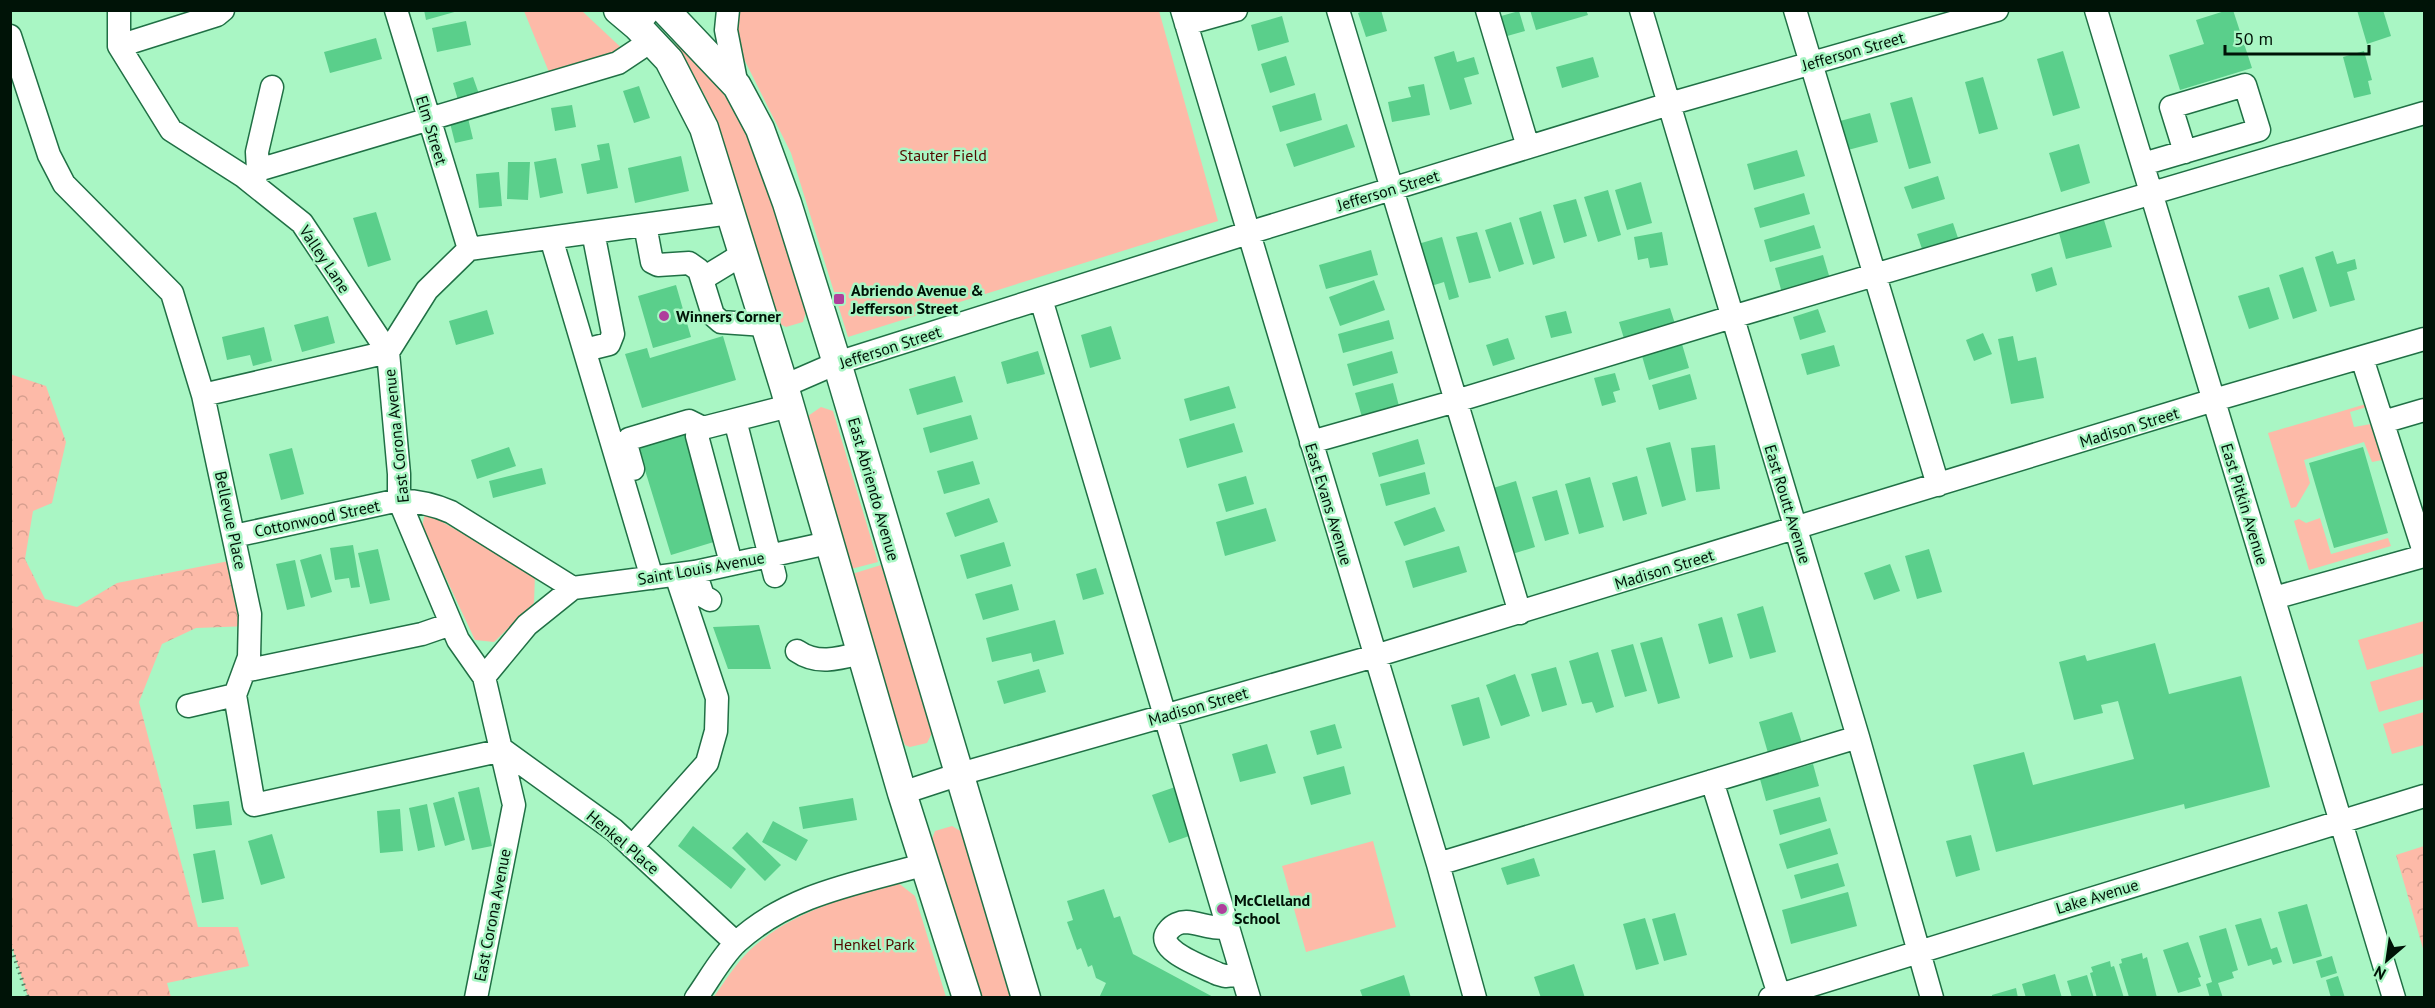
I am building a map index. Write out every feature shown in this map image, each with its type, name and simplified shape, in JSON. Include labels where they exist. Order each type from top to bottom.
[{"type":"main road","name":"East Abriendo Avenue","points":[[665,10],[737,86],[760,129],[787,203],[837,363],[1026,998]]},
{"type":"main road","points":[[639,22],[669,60],[704,128],[786,396],[902,793],[967,998]]},
{"type":"street","points":[[119,10],[119,46],[217,15],[223,10]]},
{"type":"street","name":"Elm Street","points":[[396,10],[469,249]]},
{"type":"street","points":[[728,10],[726,30],[737,86]]},
{"type":"street","points":[[1184,17],[1236,10]]},
{"type":"street","points":[[1338,10],[1520,612]]},
{"type":"street","points":[[1487,10],[1528,147]]},
{"type":"street","name":"East Routt Avenue","points":[[1641,10],[1858,737],[1932,998]]},
{"type":"street","points":[[1796,10],[1938,485]]},
{"type":"street","name":"Jefferson Street","points":[[672,575],[661,558],[626,444],[629,439],[689,421],[700,432],[735,420],[786,396],[837,363],[1248,233],[1669,104],[1997,10]]},
{"type":"street","name":"East Pitkin Avenue","points":[[2097,10],[2394,998]]},
{"type":"street","name":"East Evans Avenue","points":[[1184,17],[1438,864],[1475,998]]},
{"type":"street","points":[[272,87],[257,152],[256,177],[429,120],[618,63],[639,22]]},
{"type":"street","name":"Bellevue Place","points":[[10,36],[49,155],[64,184],[172,293],[203,394],[250,614],[249,657],[235,695]]},
{"type":"street","name":"Valley Lane","points":[[119,46],[171,130],[256,177],[302,223],[388,352]]},
{"type":"street","points":[[1311,442],[2424,113]]},
{"type":"street","points":[[2143,164],[2185,152]]},
{"type":"street","points":[[469,249],[730,213]]},
{"type":"street","points":[[645,225],[652,262],[658,265],[689,263],[699,270],[713,315],[721,322],[765,326]]},
{"type":"street","points":[[585,350],[609,344],[613,334],[593,232]]},
{"type":"street","points":[[551,238],[585,350],[717,698],[716,731],[707,763],[632,847]]},
{"type":"street","name":"East Corona Avenue","points":[[469,249],[427,290],[388,352],[399,474],[399,500],[458,640],[484,677],[503,750],[514,805],[476,998]]},
{"type":"street","points":[[702,279],[743,254]]},
{"type":"street","points":[[1041,299],[1249,998]]},
{"type":"street","name":"Madison Street","points":[[902,793],[960,774],[1376,656],[2214,400],[2424,339]]},
{"type":"street","points":[[203,394],[388,352]]},
{"type":"street","points":[[2274,598],[2424,554],[2362,358]]},
{"type":"street","points":[[2383,422],[2424,410]]},
{"type":"street","points":[[735,420],[773,566]]},
{"type":"street","points":[[700,432],[730,563]]},
{"type":"street","points":[[399,500],[427,503],[451,512],[573,588],[527,625],[484,677]]},
{"type":"street","name":"Cottonwood Street","points":[[234,536],[399,500]]},
{"type":"street","name":"Saint Louis Avenue","points":[[573,588],[672,575],[730,563],[773,566],[828,543]]},
{"type":"street","points":[[672,575],[710,600]]},
{"type":"street","points":[[244,671],[422,634],[451,624]]},
{"type":"street","points":[[797,651],[815,660],[836,659],[861,653]]},
{"type":"street","points":[[188,706],[235,695],[254,806],[503,750]]},
{"type":"street","points":[[1438,864],[1858,737]]},
{"type":"street","name":"Henkel Place","points":[[503,750],[614,830],[736,943]]},
{"type":"street","points":[[1712,781],[1774,996]]},
{"type":"street","name":"Lake Avenue","points":[[1774,996],[2424,796]]},
{"type":"street","points":[[696,998],[736,943],[775,913],[827,890],[926,864]]},
{"type":"street","points":[[1228,927],[1212,928],[1192,923],[1179,923],[1168,931],[1164,939],[1165,944],[1218,974],[1225,976],[1242,974]]},
{"type":"path","points":[[10,944],[28,998]]},
{"type":"green space","points":[[524,11],[582,11],[629,55],[553,82]]},
{"type":"green space","name":"Stauter Field","points":[[737,11],[1159,11],[1218,221],[848,337],[791,153],[735,41]]},
{"type":"green space","points":[[678,43],[719,87],[749,140],[761,167],[789,254],[806,312],[803,322],[786,327],[778,323],[721,133],[702,90],[678,51],[680,49],[675,46]]},
{"type":"green space","points":[[10,374],[46,386],[66,442],[52,503],[33,511],[25,559],[45,599],[77,607],[117,583],[239,559],[250,626],[196,628],[162,644],[139,702],[198,927],[238,927],[249,966],[167,983],[171,997],[28,997],[11,944]]},
{"type":"green space","points":[[2366,404],[2367,407],[2350,412],[2354,427],[2371,424],[2382,460],[2372,462],[2364,442],[2304,460],[2310,483],[2296,507],[2291,508],[2268,433]]},
{"type":"green space","points":[[821,407],[833,411],[878,562],[851,569],[809,422],[808,416]]},
{"type":"green space","points":[[425,512],[535,575],[534,603],[494,642],[475,640],[422,527]]},
{"type":"green space","points":[[2320,518],[2331,554],[2388,538],[2391,546],[2309,570],[2294,521],[2299,519],[2306,523]]},
{"type":"green space","points":[[881,565],[932,733],[927,743],[910,747],[905,745],[899,730],[852,574]]},
{"type":"green space","points":[[2424,621],[2424,653],[2367,670],[2358,640]]},
{"type":"green space","points":[[2424,666],[2424,699],[2379,712],[2370,682]]},
{"type":"green space","points":[[2424,712],[2424,745],[2392,754],[2383,724]]},
{"type":"green space","points":[[952,826],[962,832],[1010,997],[978,997],[932,839],[935,831]]},
{"type":"green space","points":[[1373,841],[1396,927],[1306,952],[1282,866]]},
{"type":"green space","points":[[2424,846],[2424,952],[2396,855]]},
{"type":"green space","name":"Henkel Park","points":[[897,882],[915,896],[946,997],[713,998],[747,953],[781,927],[818,909]]},
{"type":"building","points":[[424,10],[458,10],[458,11],[426,20]]},
{"type":"building","points":[[1366,10],[1381,10],[1387,31],[1366,37],[1358,13]]},
{"type":"building","points":[[1530,10],[1586,10],[1588,15],[1536,30]]},
{"type":"building","points":[[2233,10],[2252,68],[2180,90],[2169,55],[2204,44],[2196,20]]},
{"type":"building","points":[[2357,10],[2383,10],[2391,36],[2367,44]]},
{"type":"building","points":[[1519,11],[1525,31],[1500,38],[1494,18]]},
{"type":"building","points":[[1282,16],[1289,42],[1258,51],[1251,25]]},
{"type":"building","points":[[466,21],[471,45],[437,52],[432,28]]},
{"type":"building","points":[[376,38],[382,59],[330,73],[324,52]]},
{"type":"building","points":[[1454,51],[1457,62],[1474,57],[1479,74],[1464,78],[1472,104],[1450,110],[1434,57]]},
{"type":"building","points":[[2063,51],[2080,108],[2053,116],[2037,59]]},
{"type":"building","points":[[2364,51],[2372,80],[2368,81],[2371,94],[2354,98],[2343,57]]},
{"type":"building","points":[[1286,56],[1295,85],[1270,93],[1261,64]]},
{"type":"building","points":[[1593,57],[1599,77],[1562,88],[1556,67]]},
{"type":"building","points":[[473,77],[479,94],[458,100],[453,83]]},
{"type":"building","points":[[1983,77],[1998,129],[1979,134],[1965,82]]},
{"type":"building","points":[[1424,84],[1430,115],[1392,122],[1388,102],[1411,97],[1408,87]]},
{"type":"building","points":[[639,86],[650,118],[634,123],[623,91]]},
{"type":"building","points":[[1315,93],[1322,120],[1280,132],[1272,106]]},
{"type":"building","points":[[1912,97],[1931,163],[1909,169],[1890,103]]},
{"type":"building","points":[[572,105],[576,127],[555,131],[551,108]]},
{"type":"building","points":[[1870,113],[1878,142],[1848,150],[1840,121]]},
{"type":"building","points":[[467,114],[473,139],[455,143],[449,119]]},
{"type":"building","points":[[1347,124],[1355,147],[1294,167],[1286,144]]},
{"type":"building","points":[[609,143],[618,188],[587,194],[581,164],[600,160],[597,145]]},
{"type":"building","points":[[2079,144],[2090,183],[2061,192],[2049,153]]},
{"type":"building","points":[[1797,150],[1805,176],[1754,190],[1747,164]]},
{"type":"building","points":[[681,156],[689,191],[635,203],[628,168]]},
{"type":"building","points":[[556,158],[563,193],[540,198],[534,162]]},
{"type":"building","points":[[508,162],[530,162],[528,200],[507,199]]},
{"type":"building","points":[[499,172],[502,206],[479,208],[476,174]]},
{"type":"building","points":[[1938,176],[1945,199],[1912,209],[1904,187]]},
{"type":"building","points":[[1641,182],[1652,223],[1627,230],[1615,190]]},
{"type":"building","points":[[1608,190],[1621,235],[1598,242],[1584,197]]},
{"type":"building","points":[[1804,193],[1810,214],[1760,228],[1754,208]]},
{"type":"building","points":[[1576,199],[1587,236],[1564,243],[1553,205]]},
{"type":"building","points":[[1541,211],[1555,258],[1533,265],[1519,218]]},
{"type":"building","points":[[376,212],[391,260],[368,267],[353,218]]},
{"type":"building","points":[[2104,220],[2112,247],[2066,259],[2059,233]]},
{"type":"building","points":[[1511,222],[1524,264],[1499,272],[1485,230]]},
{"type":"building","points":[[1953,223],[1958,238],[1922,249],[1917,234]]},
{"type":"building","points":[[1814,225],[1821,248],[1770,262],[1764,240]]},
{"type":"building","points":[[1477,232],[1491,278],[1469,283],[1456,237]]},
{"type":"building","points":[[1662,232],[1668,265],[1650,268],[1648,258],[1638,260],[1634,237]]},
{"type":"building","points":[[1442,237],[1459,297],[1449,300],[1444,282],[1431,286],[1418,244]]},
{"type":"building","points":[[1371,250],[1378,275],[1326,289],[1319,265]]},
{"type":"building","points":[[2333,251],[2337,264],[2355,259],[2357,269],[2347,272],[2355,300],[2330,307],[2315,257]]},
{"type":"building","points":[[1823,255],[1830,279],[1782,293],[1775,268]]},
{"type":"building","points":[[2052,267],[2057,285],[2036,292],[2031,274]]},
{"type":"building","points":[[2303,267],[2317,311],[2293,319],[2279,275]]},
{"type":"building","points":[[1374,280],[1385,310],[1340,326],[1329,297]]},
{"type":"building","points":[[676,285],[691,337],[653,348],[638,296]]},
{"type":"building","points":[[2269,287],[2279,319],[2249,329],[2238,296]]},
{"type":"building","points":[[1670,308],[1676,327],[1625,342],[1619,322]]},
{"type":"building","points":[[1818,309],[1826,332],[1800,340],[1793,317]]},
{"type":"building","points":[[487,310],[494,334],[456,345],[449,321]]},
{"type":"building","points":[[1566,311],[1572,333],[1551,338],[1545,316]]},
{"type":"building","points":[[328,316],[335,343],[302,352],[294,325]]},
{"type":"building","points":[[1389,320],[1394,339],[1343,353],[1338,334]]},
{"type":"building","points":[[1111,326],[1121,359],[1090,368],[1081,335]]},
{"type":"building","points":[[264,327],[272,361],[253,366],[250,355],[227,360],[222,337]]},
{"type":"building","points":[[1983,333],[1992,354],[1974,361],[1966,340]]},
{"type":"building","points":[[723,336],[736,380],[642,408],[625,354],[647,348],[650,358]]},
{"type":"building","points":[[2013,336],[2018,361],[2036,357],[2044,398],[2011,404],[1998,339]]},
{"type":"building","points":[[1508,338],[1515,359],[1493,366],[1486,345]]},
{"type":"building","points":[[1682,344],[1689,368],[1649,380],[1642,356]]},
{"type":"building","points":[[1834,345],[1840,366],[1807,375],[1801,354]]},
{"type":"building","points":[[1038,351],[1045,374],[1007,384],[1001,362]]},
{"type":"building","points":[[1392,351],[1398,373],[1353,386],[1347,364]]},
{"type":"building","points":[[1615,373],[1620,390],[1613,392],[1616,402],[1602,406],[1594,378]]},
{"type":"building","points":[[1690,374],[1697,399],[1659,410],[1652,385]]},
{"type":"building","points":[[955,376],[963,402],[917,415],[909,389]]},
{"type":"building","points":[[1393,383],[1399,406],[1362,417],[1355,393]]},
{"type":"building","points":[[1229,386],[1236,408],[1190,421],[1184,399]]},
{"type":"building","points":[[971,415],[978,439],[930,453],[923,428]]},
{"type":"building","points":[[1234,423],[1243,452],[1187,468],[1179,439]]},
{"type":"building","points":[[684,430],[717,541],[671,555],[637,444]]},
{"type":"building","points":[[1418,439],[1425,464],[1379,477],[1372,453]]},
{"type":"building","points":[[1670,442],[1686,500],[1662,507],[1646,448]]},
{"type":"building","points":[[1715,445],[1720,489],[1696,492],[1691,448]]},
{"type":"building","points":[[509,447],[516,466],[477,479],[471,460]]},
{"type":"building","points":[[2363,447],[2388,533],[2334,548],[2309,463]]},
{"type":"building","points":[[292,448],[304,494],[281,500],[269,454]]},
{"type":"building","points":[[973,461],[980,484],[944,494],[937,471]]},
{"type":"building","points":[[542,468],[546,484],[493,498],[489,481]]},
{"type":"building","points":[[1425,472],[1430,494],[1386,506],[1380,484]]},
{"type":"building","points":[[1246,476],[1254,504],[1226,512],[1218,484]]},
{"type":"building","points":[[1637,476],[1647,514],[1623,521],[1612,483]]},
{"type":"building","points":[[1590,477],[1604,527],[1579,534],[1565,484]]},
{"type":"building","points":[[1516,481],[1535,547],[1509,555],[1490,489]]},
{"type":"building","points":[[1557,490],[1569,534],[1545,541],[1532,497]]},
{"type":"building","points":[[989,498],[998,522],[955,537],[946,513]]},
{"type":"building","points":[[1435,507],[1445,531],[1404,546],[1394,522]]},
{"type":"building","points":[[1266,508],[1276,541],[1225,556],[1216,522]]},
{"type":"building","points":[[1004,542],[1011,566],[967,579],[960,555]]},
{"type":"building","points":[[353,545],[360,587],[351,588],[349,578],[335,580],[330,548]]},
{"type":"building","points":[[1459,546],[1467,572],[1413,588],[1405,561]]},
{"type":"building","points":[[378,549],[390,600],[370,604],[358,553]]},
{"type":"building","points":[[1929,549],[1942,592],[1917,599],[1905,556]]},
{"type":"building","points":[[321,554],[332,592],[311,598],[300,560]]},
{"type":"building","points":[[295,560],[305,606],[287,610],[276,564]]},
{"type":"building","points":[[1890,564],[1900,591],[1874,600],[1864,573]]},
{"type":"building","points":[[1096,568],[1104,594],[1083,600],[1076,574]]},
{"type":"building","points":[[1012,584],[1019,610],[983,620],[975,594]]},
{"type":"building","points":[[1763,606],[1776,652],[1750,659],[1737,614]]},
{"type":"building","points":[[1722,617],[1733,657],[1709,664],[1698,624]]},
{"type":"building","points":[[1055,620],[1064,654],[1033,662],[1031,653],[992,662],[986,638]]},
{"type":"building","points":[[759,625],[771,669],[728,669],[713,627]]},
{"type":"building","points":[[1662,637],[1680,698],[1658,704],[1640,643]]},
{"type":"building","points":[[2155,643],[2169,694],[2241,676],[2270,787],[2185,809],[2184,804],[1996,852],[1973,765],[2024,752],[2033,785],[2134,759],[2118,701],[2101,705],[2103,713],[2074,720],[2059,662],[2085,655],[2087,661]]},
{"type":"building","points":[[1633,644],[1647,691],[1625,697],[1611,650]]},
{"type":"building","points":[[1598,652],[1614,707],[1596,713],[1592,702],[1582,704],[1569,661]]},
{"type":"building","points":[[1556,667],[1567,705],[1542,712],[1531,674]]},
{"type":"building","points":[[1039,669],[1046,692],[1004,704],[997,681]]},
{"type":"building","points":[[1515,674],[1530,716],[1501,726],[1486,685]]},
{"type":"building","points":[[1479,697],[1490,738],[1463,746],[1451,705]]},
{"type":"building","points":[[1792,712],[1802,743],[1768,753],[1759,722]]},
{"type":"building","points":[[1335,724],[1342,748],[1317,755],[1310,731]]},
{"type":"building","points":[[1267,744],[1276,773],[1240,782],[1232,754]]},
{"type":"building","points":[[1813,764],[1819,786],[1766,801],[1760,779]]},
{"type":"building","points":[[1344,766],[1351,794],[1311,805],[1303,777]]},
{"type":"building","points":[[1178,786],[1195,834],[1169,843],[1152,795]]},
{"type":"building","points":[[479,787],[492,846],[472,850],[458,792]]},
{"type":"building","points":[[454,797],[465,840],[445,846],[433,803]]},
{"type":"building","points":[[1820,797],[1827,821],[1780,835],[1773,810]]},
{"type":"building","points":[[853,798],[857,820],[803,829],[799,807]]},
{"type":"building","points":[[229,801],[232,825],[196,829],[193,805]]},
{"type":"building","points":[[427,804],[435,847],[418,851],[409,808]]},
{"type":"building","points":[[400,809],[403,851],[380,853],[377,811]]},
{"type":"building","points":[[773,821],[808,840],[796,861],[762,842]]},
{"type":"building","points":[[693,826],[746,869],[731,889],[678,846]]},
{"type":"building","points":[[1830,828],[1838,854],[1787,869],[1779,844]]},
{"type":"building","points":[[747,832],[781,865],[765,881],[732,848]]},
{"type":"building","points":[[272,834],[285,878],[261,885],[248,841]]},
{"type":"building","points":[[1971,835],[1980,870],[1956,877],[1946,841]]},
{"type":"building","points":[[215,850],[224,899],[202,903],[193,854]]},
{"type":"building","points":[[1534,858],[1540,876],[1507,885],[1501,868]]},
{"type":"building","points":[[1838,863],[1845,886],[1801,899],[1794,875]]},
{"type":"building","points":[[1104,889],[1114,918],[1120,916],[1133,954],[1215,998],[1099,998],[1106,983],[1096,978],[1092,965],[1088,967],[1081,948],[1077,950],[1067,922],[1073,920],[1067,901]]},
{"type":"building","points":[[1848,892],[1857,926],[1791,944],[1782,910]]},
{"type":"building","points":[[2307,904],[2322,956],[2293,964],[2278,912]]},
{"type":"building","points":[[1675,913],[1687,955],[1664,961],[1652,919]]},
{"type":"building","points":[[1645,918],[1659,964],[1636,970],[1623,924]]},
{"type":"building","points":[[2261,918],[2271,949],[2277,947],[2282,962],[2273,965],[2271,959],[2248,966],[2235,925]]},
{"type":"building","points":[[2226,928],[2238,970],[2232,972],[2234,978],[2218,983],[2223,998],[2210,998],[2206,984],[2212,982],[2199,936]]},
{"type":"building","points":[[2188,942],[2201,977],[2198,978],[2201,986],[2178,993],[2163,950]]},
{"type":"building","points":[[2142,953],[2143,959],[2147,957],[2157,998],[2129,997],[2119,964],[2122,963],[2121,959]]},
{"type":"building","points":[[2332,956],[2337,973],[2321,978],[2316,961]]},
{"type":"building","points":[[2110,961],[2111,967],[2114,966],[2124,998],[2097,998],[2090,973],[2093,972],[2091,967]]},
{"type":"building","points":[[1574,964],[1585,998],[1541,998],[1534,977]]},
{"type":"building","points":[[2055,974],[2062,998],[2026,998],[2022,984]]},
{"type":"building","points":[[1404,975],[1411,998],[1363,998],[1360,990]]},
{"type":"building","points":[[2087,975],[2094,998],[2072,998],[2067,981]]},
{"type":"building","points":[[2338,976],[2345,998],[2331,998],[2326,980]]},
{"type":"building","points":[[2016,988],[2018,998],[1992,998],[1992,995]]},
{"type":"place","name":"Abriendo Avenue & Jefferson Street","points":[[839,299]]},
{"type":"place","name":"Winners Corner","points":[[664,316]]},
{"type":"place","name":"McClelland School","points":[[1222,909]]}]
